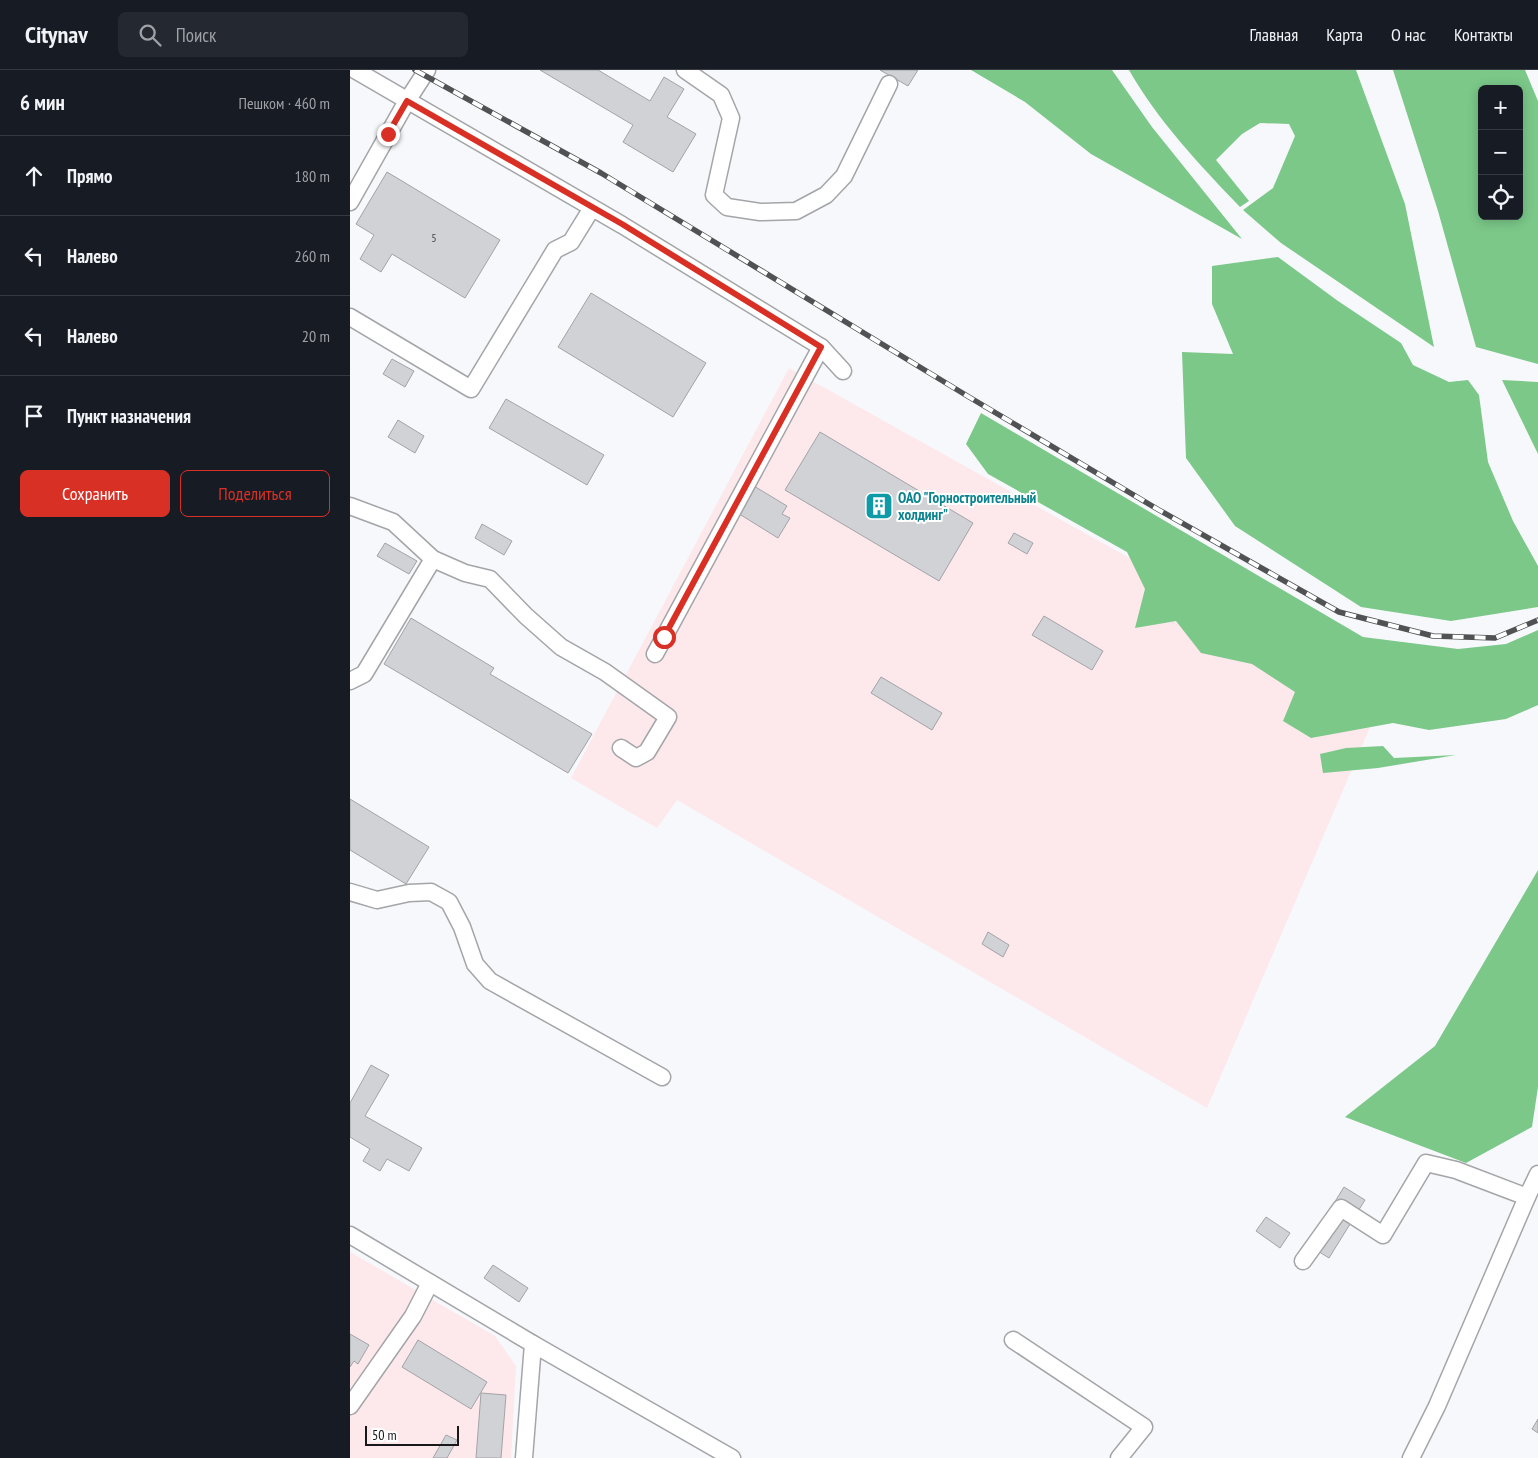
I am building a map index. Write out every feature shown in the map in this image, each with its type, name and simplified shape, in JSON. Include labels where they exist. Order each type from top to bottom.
[{"type":"street","points":[[355,70],[592,208],[821,347],[843,371]]},
{"type":"street","points":[[350,202],[407,101],[427,70]]},
{"type":"street","points":[[685,70],[721,95],[731,118],[714,195],[727,206],[760,212],[796,211],[826,195],[844,176],[889,84]]},
{"type":"street","points":[[350,317],[471,389],[556,250],[571,242],[592,208]]},
{"type":"street","points":[[655,654],[821,347]]},
{"type":"street","points":[[350,506],[392,522],[432,559],[465,573],[490,579],[526,616],[561,646],[605,672],[668,717],[647,752],[636,758],[621,748]]},
{"type":"street","points":[[350,681],[364,674],[432,559]]},
{"type":"street","points":[[350,892],[377,900],[409,893],[431,892],[449,902],[462,927],[475,964],[490,981],[662,1077]]},
{"type":"street","points":[[1303,1261],[1341,1208],[1382,1234],[1426,1163],[1456,1170],[1527,1197]]},
{"type":"street","points":[[1412,1458],[1437,1406],[1538,1174]]},
{"type":"street","points":[[350,1235],[533,1344],[732,1458]]},
{"type":"street","points":[[350,1406],[413,1316],[430,1283]]},
{"type":"street","points":[[1013,1340],[1144,1427],[1119,1458]]},
{"type":"street","points":[[524,1458],[533,1344]]},
{"type":"shaded area","points":[[789,368],[1382,699],[1207,1108],[677,800],[657,828],[571,778]]},
{"type":"shaded area","points":[[350,1252],[495,1336],[516,1366],[511,1458],[350,1458]]},
{"type":"green space","points":[[971,70],[1112,70],[1152,127],[1242,239],[1091,154],[1025,102]]},
{"type":"green space","points":[[1129,70],[1356,70],[1405,204],[1434,347],[1281,243],[1243,210],[1273,188],[1295,136],[1289,124],[1260,123],[1242,134],[1216,160],[1249,201],[1240,207],[1166,125]]},
{"type":"green space","points":[[1393,70],[1525,70],[1538,101],[1538,364],[1476,347],[1438,211]]},
{"type":"green space","points":[[1278,257],[1338,301],[1401,343],[1413,365],[1449,382],[1468,380],[1479,395],[1488,462],[1513,521],[1538,566],[1538,607],[1451,621],[1361,607],[1235,526],[1186,458],[1182,352],[1233,354],[1212,304],[1212,266]]},
{"type":"green space","points":[[1502,380],[1538,382],[1538,454]]},
{"type":"green space","points":[[981,413],[1363,637],[1458,649],[1506,644],[1538,630],[1538,705],[1506,719],[1429,730],[1393,723],[1311,738],[1283,721],[1295,692],[1252,664],[1201,653],[1176,621],[1135,628],[1145,589],[1127,552],[988,474],[966,444]]},
{"type":"green space","points":[[1383,746],[1394,758],[1456,755],[1378,768],[1323,773],[1320,754],[1346,748]]},
{"type":"green space","points":[[1538,870],[1538,1087],[1532,1127],[1466,1163],[1345,1117],[1435,1046]]},
{"type":"building","points":[[540,70],[598,70],[650,101],[664,77],[684,89],[667,117],[696,134],[673,172],[623,142],[633,125]]},
{"type":"building","points":[[880,70],[918,70],[908,86]]},
{"type":"building","points":[[387,172],[500,240],[465,298],[392,254],[381,272],[360,259],[374,235],[356,224]]},
{"type":"building","points":[[591,293],[706,363],[673,417],[558,347]]},
{"type":"building","points":[[392,359],[414,371],[405,387],[383,374]]},
{"type":"building","points":[[506,399],[604,455],[587,485],[489,428]]},
{"type":"building","points":[[398,420],[424,436],[415,453],[388,437]]},
{"type":"building","name":"ОАО \"Горностроительный холдинг\"","points":[[820,432],[973,523],[939,581],[785,490]]},
{"type":"building","points":[[744,480],[787,506],[782,514],[790,518],[778,538],[728,507]]},
{"type":"building","points":[[482,524],[512,541],[504,555],[475,538]]},
{"type":"building","points":[[1014,533],[1033,543],[1027,554],[1008,543]]},
{"type":"building","points":[[385,543],[417,561],[409,574],[377,556]]},
{"type":"building","points":[[1044,616],[1103,651],[1092,670],[1032,635]]},
{"type":"building","points":[[411,618],[494,668],[490,674],[592,734],[568,773],[384,664]]},
{"type":"building","points":[[881,677],[942,713],[932,730],[871,693]]},
{"type":"building","points":[[350,799],[429,847],[406,884],[350,850]]},
{"type":"building","points":[[988,932],[1009,945],[1003,957],[982,944]]},
{"type":"building","points":[[371,1065],[389,1075],[365,1116],[422,1148],[409,1171],[387,1159],[380,1171],[363,1161],[370,1149],[350,1137],[350,1103]]},
{"type":"building","points":[[1344,1187],[1365,1200],[1329,1258],[1308,1245]]},
{"type":"building","points":[[1266,1217],[1290,1233],[1280,1248],[1256,1231]]},
{"type":"building","points":[[493,1265],[528,1288],[519,1302],[484,1278]]},
{"type":"building","points":[[350,1334],[369,1345],[358,1364],[354,1361],[350,1367]]},
{"type":"building","points":[[418,1340],[487,1382],[471,1409],[402,1367]]},
{"type":"building","points":[[481,1393],[506,1395],[501,1458],[476,1458]]},
{"type":"building","points":[[1538,1419],[1538,1433],[1532,1429]]},
{"type":"building","points":[[446,1435],[457,1440],[447,1458],[433,1458]]},
{"type":"railway","points":[[415,70],[601,173],[969,397],[1159,510],[1339,612],[1433,636],[1495,638],[1538,620]]},
{"type":"place","name":"ОАО \"Горностроительный холдинг\"","points":[[879,506]]},
{"type":"route","points":[[388,134],[407,101],[622,224],[821,347],[664,637]]}]
